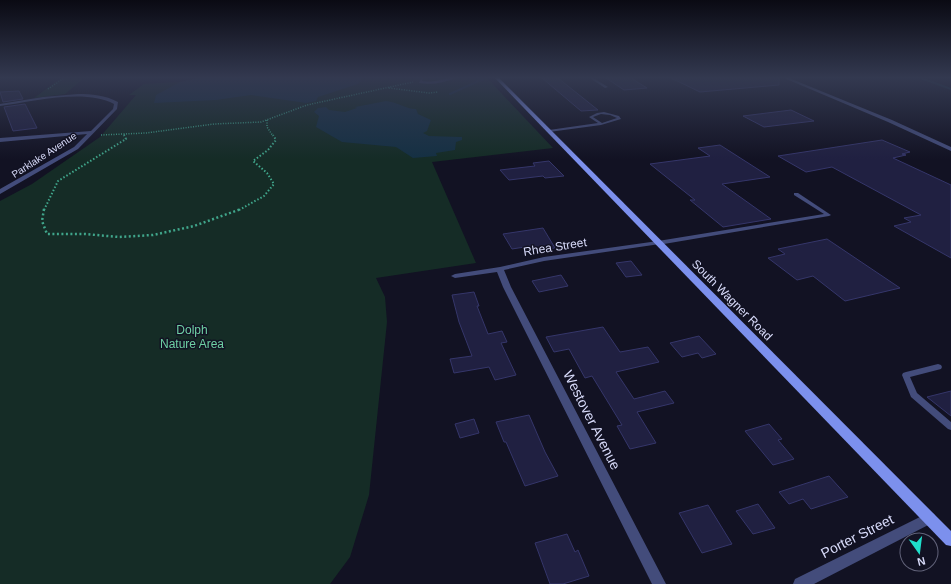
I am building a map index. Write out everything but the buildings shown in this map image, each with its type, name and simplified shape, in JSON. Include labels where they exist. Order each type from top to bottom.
[{"type":"main road","name":"South Wagner Road","points":[[524,105],[951,540]]},
{"type":"street","name":"Parklake Avenue","points":[[0,192],[76,148],[91,134],[115,108],[116,105]]},
{"type":"street","points":[[853,105],[951,149]]},
{"type":"street","points":[[0,140],[35,136],[91,134]]},
{"type":"street","name":"Rhea Street","points":[[455,276],[500,269],[544,259],[658,243]]},
{"type":"street","name":"Westover Avenue","points":[[500,269],[507,287],[659,584]]},
{"type":"street","name":"Porter Street","points":[[800,584],[930,518]]},
{"type":"lane","points":[[549,131],[601,124],[607,123],[619,119],[618,117],[605,113],[596,114],[591,117],[601,124]]},
{"type":"lane","points":[[658,243],[829,215],[796,194]]},
{"type":"lane","points":[[938,367],[906,375],[914,395],[951,427]]},
{"type":"path","points":[[91,134],[124,134],[214,124],[261,122],[306,105]]},
{"type":"path","points":[[124,134],[126,139],[58,181],[44,207],[42,221],[47,234],[107,235],[120,238],[149,236],[188,228],[225,216],[255,202],[265,196],[274,184],[267,173],[258,167],[253,161],[268,150],[276,140],[267,127],[267,120]]},
{"type":"green space","name":"Dolph Nature Area","points":[[127,105],[513,105],[553,148],[432,162],[476,263],[376,278],[385,297],[387,322],[369,495],[350,557],[330,584],[0,584],[0,201],[32,184],[100,137]]},
{"type":"water","points":[[364,105],[401,105],[416,109],[418,114],[431,120],[427,131],[423,133],[429,136],[462,137],[462,140],[456,142],[455,150],[436,153],[437,156],[413,158],[396,147],[342,142],[316,127],[319,116],[314,112],[318,108],[326,107],[329,110],[345,112],[357,108],[355,107]]}]
